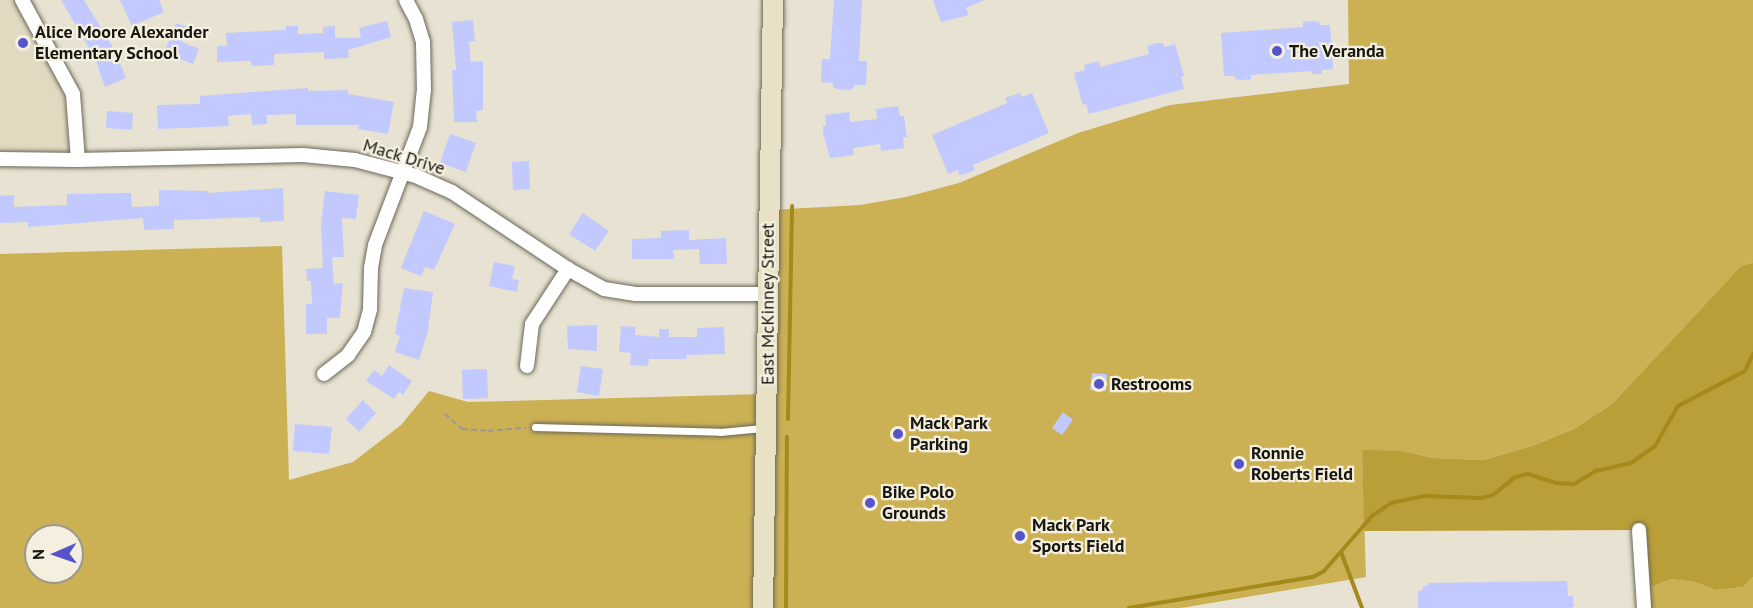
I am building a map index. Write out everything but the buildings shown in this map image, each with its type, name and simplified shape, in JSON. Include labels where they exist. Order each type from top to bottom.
[{"type":"main road","name":"East McKinney Street","points":[[763,608],[773,0]]},
{"type":"street","points":[[22,0],[73,94],[78,160]]},
{"type":"street","points":[[324,374],[348,355],[364,332],[370,309],[371,268],[375,245],[420,128],[424,92],[422,35],[406,0]]},
{"type":"street","name":"Mack Drive","points":[[0,159],[78,160],[303,155],[355,160],[405,172],[465,199],[592,284],[619,292],[768,294]]},
{"type":"street","points":[[527,366],[532,324],[568,269]]},
{"type":"street","points":[[1639,530],[1644,608]]},
{"type":"lane","points":[[535,428],[720,432],[766,428]]},
{"type":"path","points":[[445,414],[462,429],[475,431],[535,428]]},
{"type":"shaded area","name":"Alice Moore Alexander Elementary School","points":[[0,0],[22,0],[69,87],[78,160],[0,159]]},
{"type":"shaded area","points":[[1348,0],[1753,0],[1753,263],[1741,266],[1612,404],[1574,429],[1532,446],[1483,460],[1434,458],[1402,451],[1362,451],[1366,577],[1181,608],[0,608],[0,254],[282,246],[289,480],[353,462],[401,425],[429,391],[468,402],[767,394],[769,210],[860,205],[906,197],[959,183],[1078,133],[1170,105],[1349,84]]},
{"type":"shaded area","points":[[1753,263],[1753,577],[1743,587],[1716,590],[1695,582],[1671,579],[1641,591],[1639,530],[1364,531],[1362,450],[1402,451],[1434,458],[1483,460],[1532,446],[1574,429],[1612,404],[1741,266]]},
{"type":"shaded area","points":[[1753,577],[1753,608],[1644,608],[1641,591],[1671,579],[1695,582],[1716,590],[1743,587]]},
{"type":"waterway","points":[[788,419],[792,206]]},
{"type":"waterway","points":[[1129,608],[1313,577],[1324,571],[1372,516],[1391,503],[1425,496],[1482,498],[1493,495],[1515,477],[1528,474],[1556,483],[1574,484],[1596,471],[1631,463],[1655,446],[1678,406],[1745,371],[1753,354]]},
{"type":"waterway","points":[[786,608],[787,437]]},
{"type":"waterway","points":[[1341,552],[1362,608]]},
{"type":"place","name":"Alice Moore Alexander Elementary School","points":[[23,43]]},
{"type":"place","name":"The Veranda","points":[[1277,51]]},
{"type":"place","name":"Restrooms","points":[[1099,384]]},
{"type":"place","name":"Mack Park Parking","points":[[898,434]]},
{"type":"place","name":"Ronnie Roberts Field","points":[[1239,464]]},
{"type":"place","name":"Bike Polo Grounds","points":[[870,503]]},
{"type":"place","name":"Mack Park Sports Field","points":[[1020,536]]}]
